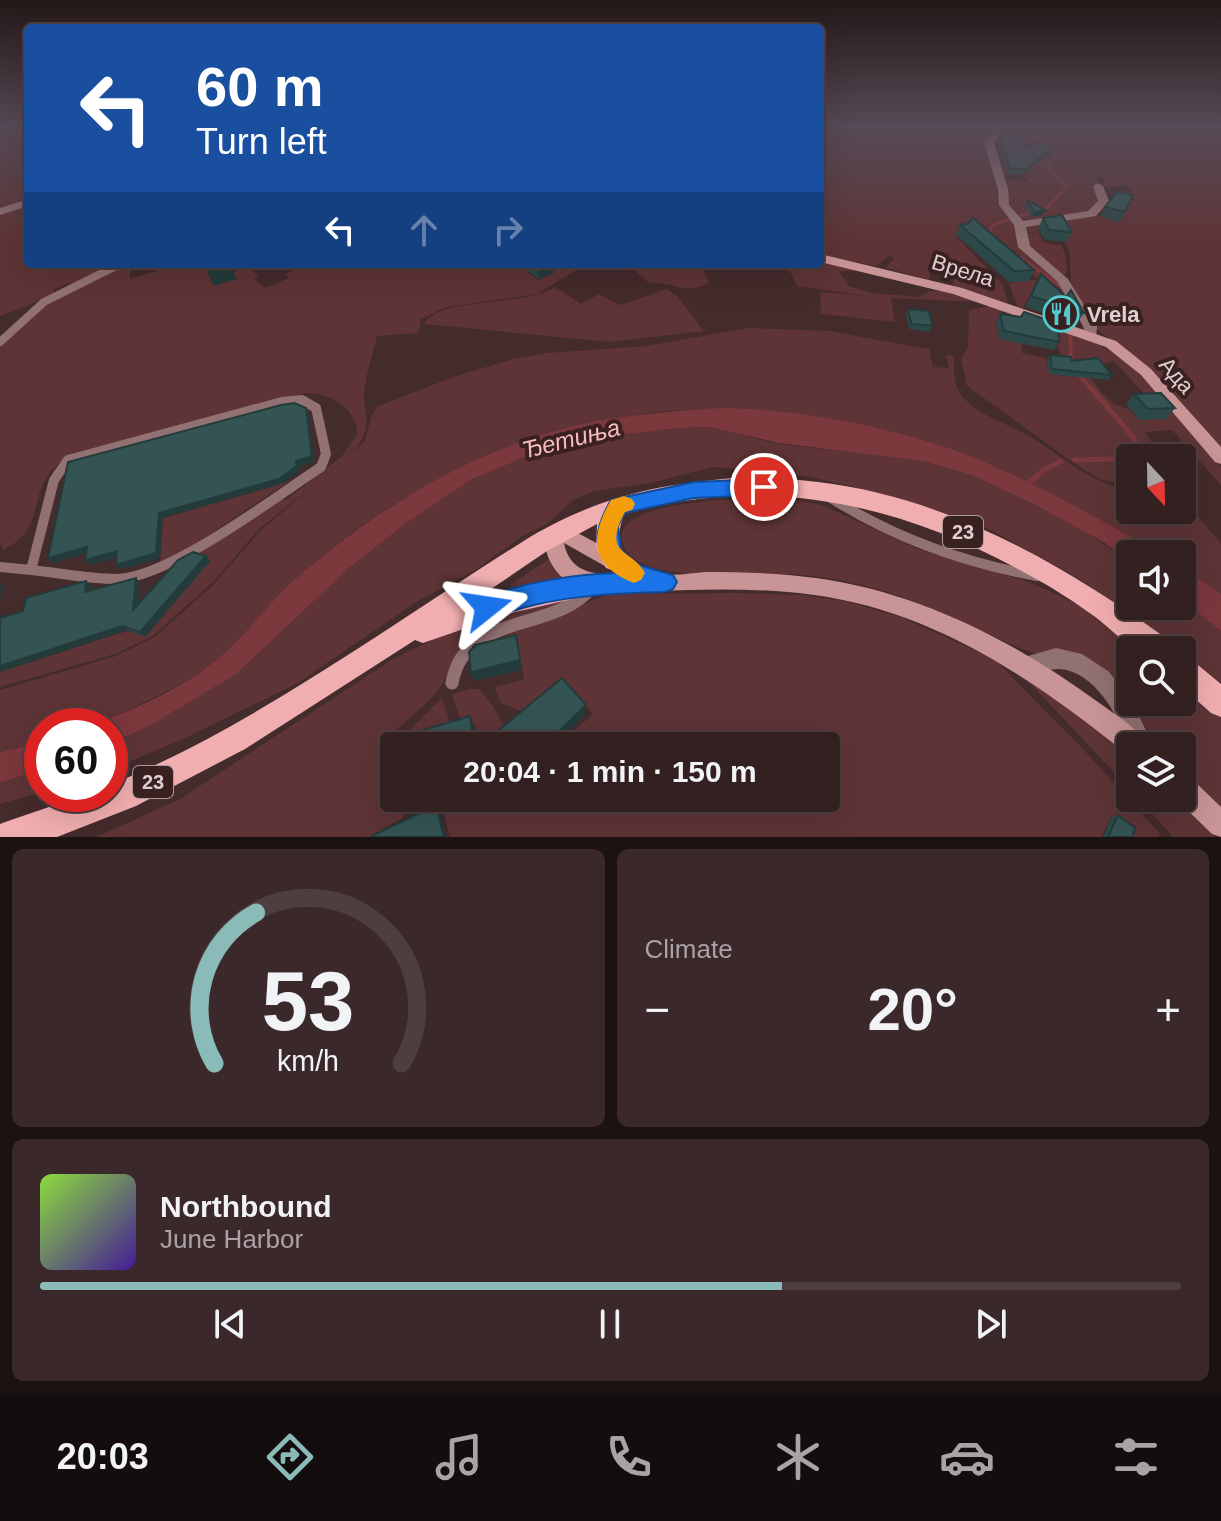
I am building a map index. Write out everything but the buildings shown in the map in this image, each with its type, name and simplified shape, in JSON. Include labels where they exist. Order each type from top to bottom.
[{"type":"main road","name":"23","points":[[8,837],[112,800],[181,768],[290,707],[557,534],[618,506],[694,490],[773,487],[822,492],[885,505],[957,529],[1058,579],[1140,636]]},
{"type":"main road","points":[[615,561],[608,548],[607,530],[618,506]]},
{"type":"main road","points":[[386,644],[487,607],[533,594],[594,584]]},
{"type":"main road","points":[[1196,681],[1221,703]]},
{"type":"street","points":[[996,165],[1004,205],[1016,219],[1024,247],[1062,279],[1090,326],[1086,333]]},
{"type":"street","points":[[1016,219],[1092,214],[1104,201],[1098,186]]},
{"type":"street","points":[[0,212],[24,203]]},
{"type":"street","name":"Врела","points":[[824,259],[910,277],[1086,333]]},
{"type":"street","name":"Ада","points":[[1086,333],[1121,350],[1136,362],[1221,458]]},
{"type":"street","points":[[665,582],[632,572],[557,534],[557,556],[567,570],[583,581],[594,584],[803,585],[844,591],[937,622],[1029,665],[1118,732]]},
{"type":"street","points":[[1029,665],[1059,659],[1087,669],[1118,699],[1135,732]]},
{"type":"street","points":[[1196,801],[1221,825]]},
{"type":"lane","points":[[0,342],[44,302],[112,268]]},
{"type":"lane","points":[[0,567],[31,571],[118,579],[141,575],[179,559],[321,467],[326,454],[316,408],[302,400],[282,402],[68,460],[54,480],[31,571]]},
{"type":"lane","points":[[452,683],[455,666],[467,648],[502,630],[574,604],[589,594],[594,584]]},
{"type":"shaded area","points":[[0,165],[24,165],[24,202],[0,210]]},
{"type":"shaded area","points":[[824,165],[993,165],[1016,221],[1022,247],[1054,274],[1072,302],[1031,293],[1023,308],[1017,306],[1009,283],[1038,279],[975,232],[955,235],[1003,285],[1008,303],[954,287],[953,279],[960,279],[959,266],[930,262],[930,280],[886,268],[894,258],[889,256],[876,266],[824,256]]},
{"type":"shaded area","points":[[1000,165],[1221,165],[1221,449],[1152,370],[1095,328],[1071,284],[1070,254],[1061,231],[1037,230],[1044,243],[1061,245],[1067,269],[1065,277],[1029,250],[1026,233],[1037,233],[1025,232],[1027,226],[1096,215],[1120,222],[1123,214],[1102,207],[1106,201],[1131,204],[1130,197],[1104,192],[1133,192],[1125,185],[1103,187],[1104,180],[1097,176],[1100,200],[1092,212],[1024,223],[1008,208],[1003,180],[1029,181],[1021,176],[1028,175],[1026,168],[1005,166],[1007,174],[1012,176],[1002,176]]},
{"type":"shaded area","points":[[24,205],[24,268],[109,268],[74,285],[68,283],[52,290],[57,294],[0,316],[0,213]]},
{"type":"shaded area","points":[[824,262],[857,271],[839,271],[849,286],[873,293],[918,297],[929,291],[943,291],[977,302],[891,298],[895,322],[821,314],[820,292],[867,296],[797,286],[788,268],[824,268]]},
{"type":"shaded area","points":[[115,268],[130,268],[130,279],[167,268],[233,268],[207,274],[214,286],[237,279],[233,272],[251,268],[258,277],[255,279],[265,288],[289,278],[285,274],[297,268],[522,268],[538,280],[554,273],[548,268],[579,268],[537,294],[447,307],[421,319],[419,333],[377,336],[364,393],[365,431],[356,447],[328,474],[364,442],[378,406],[456,376],[513,359],[547,353],[646,346],[748,328],[829,331],[929,349],[933,367],[949,368],[946,355],[954,356],[958,389],[974,407],[1029,436],[1081,471],[1116,487],[1116,524],[1196,524],[1196,514],[1221,544],[1221,594],[1196,577],[1196,540],[1134,540],[1007,474],[932,444],[828,420],[756,410],[685,410],[615,418],[547,435],[481,459],[417,491],[357,529],[301,574],[229,649],[200,672],[128,709],[24,708],[24,746],[0,752],[0,690],[116,656],[155,637],[213,585],[261,530],[317,483],[259,529],[216,579],[153,636],[115,654],[0,687],[0,672],[127,631],[145,636],[191,556],[276,497],[286,500],[342,456],[357,434],[352,417],[340,404],[324,396],[306,393],[74,454],[57,465],[47,477],[28,529],[3,550],[0,541],[0,345],[38,307]]},
{"type":"shaded area","points":[[632,268],[702,268],[709,282],[694,288],[649,283]]},
{"type":"shaded area","points":[[555,287],[581,304],[599,294],[620,305],[667,289],[677,296],[704,331],[610,342],[424,324],[432,315],[446,310],[523,297]]},
{"type":"shaded area","points":[[990,306],[1002,310],[1000,316],[1005,323],[995,322],[999,339],[1019,342],[1021,337],[1022,353],[1045,358],[1050,374],[1075,377],[1068,362],[1062,361],[1059,353],[1058,342],[1062,330],[1094,342],[1119,357],[1164,402],[1144,394],[1114,361],[1083,368],[1108,399],[1128,408],[1139,420],[1167,419],[1155,404],[1174,414],[1221,467],[1221,485],[1196,457],[1196,444],[1184,444],[1172,430],[1145,432],[1153,444],[1116,444],[1116,483],[1102,480],[1081,468],[967,386],[961,359],[968,348],[969,310]]},
{"type":"shaded area","points":[[709,427],[781,444],[921,460],[1003,487],[1083,530],[1116,552],[1116,604],[1078,578],[989,529],[855,487],[810,477],[713,467],[651,483],[594,491],[572,501],[548,523],[522,536],[475,570],[418,601],[296,684],[128,762],[128,736],[149,726],[300,613],[349,568],[405,524],[472,479],[550,447],[584,439]]},
{"type":"shaded area","points":[[288,482],[177,556],[160,564],[163,518]]},
{"type":"shaded area","points":[[736,499],[788,499],[822,505],[921,550],[1029,582],[1107,621],[1127,636],[1116,636],[1116,686],[1091,672],[1022,649],[897,595],[804,575],[679,573],[636,560],[624,547],[622,533],[629,522],[644,514],[685,504]]},
{"type":"shaded area","points":[[551,558],[571,580],[509,593],[511,584]]},
{"type":"shaded area","points":[[609,594],[804,595],[844,601],[901,617],[994,659],[1116,785],[1116,812],[1140,812],[1160,834],[1158,837],[1129,837],[1130,832],[1111,817],[1101,837],[450,837],[444,812],[840,812],[840,732],[573,732],[593,714],[563,681],[526,713],[501,703],[494,687],[524,680],[518,645],[480,646]]},
{"type":"shaded area","points":[[572,600],[468,642],[439,689],[425,704],[395,732],[380,732],[380,812],[402,812],[403,818],[380,830],[381,837],[96,837],[180,799],[390,661],[464,624],[512,607]]},
{"type":"shaded area","points":[[1196,611],[1221,631],[1221,683],[1196,664],[1196,636],[1162,636],[1139,620],[1196,620]]},
{"type":"shaded area","points":[[1026,675],[1116,744],[1116,774],[1023,676]]},
{"type":"shaded area","points":[[479,689],[506,732],[476,732],[475,724],[462,725],[452,694]]},
{"type":"shaded area","points":[[1196,695],[1221,718],[1221,808],[1196,783],[1196,732],[1150,732],[1138,716],[1196,716]]},
{"type":"shaded area","points":[[442,698],[452,728],[445,732],[407,732]]},
{"type":"shaded area","points":[[24,775],[24,797],[0,804],[0,783]]},
{"type":"shaded area","points":[[1151,812],[1191,812],[1216,837],[1173,837]]},
{"type":"water","name":"Ђетиња","points":[[721,408],[779,411],[898,433],[979,460],[1032,484],[1135,540],[1116,540],[1116,551],[1036,505],[972,475],[924,461],[779,443],[709,427],[584,439],[550,447],[472,479],[405,524],[349,568],[236,674],[128,736],[128,711],[200,673],[231,647],[292,582],[333,548],[434,481],[506,447],[544,434],[583,424]]},
{"type":"water","points":[[1196,577],[1221,594],[1221,631],[1196,611]]},
{"type":"water","points":[[24,746],[24,775],[0,783],[0,752]]},
{"type":"waterway","points":[[990,235],[992,225],[1048,207],[1067,187],[1047,165]]},
{"type":"waterway","points":[[1020,258],[1061,286]]},
{"type":"waterway","points":[[1070,323],[1071,361]]},
{"type":"waterway","points":[[1078,374],[1092,390]]},
{"type":"waterway","points":[[1074,460],[1116,459],[1135,453],[1137,446],[1133,437],[1091,388]]},
{"type":"waterway","points":[[1023,488],[1044,470],[1061,461]]},
{"type":"slow traffic","points":[[624,504],[618,506],[607,525],[608,548],[615,561],[634,573]]},
{"type":"place","name":"Vrela","points":[[1061,314]]},
{"type":"route","points":[[487,607],[533,594],[594,584],[665,582],[632,572],[615,561],[608,548],[607,525],[618,506],[694,490],[764,487]]}]
